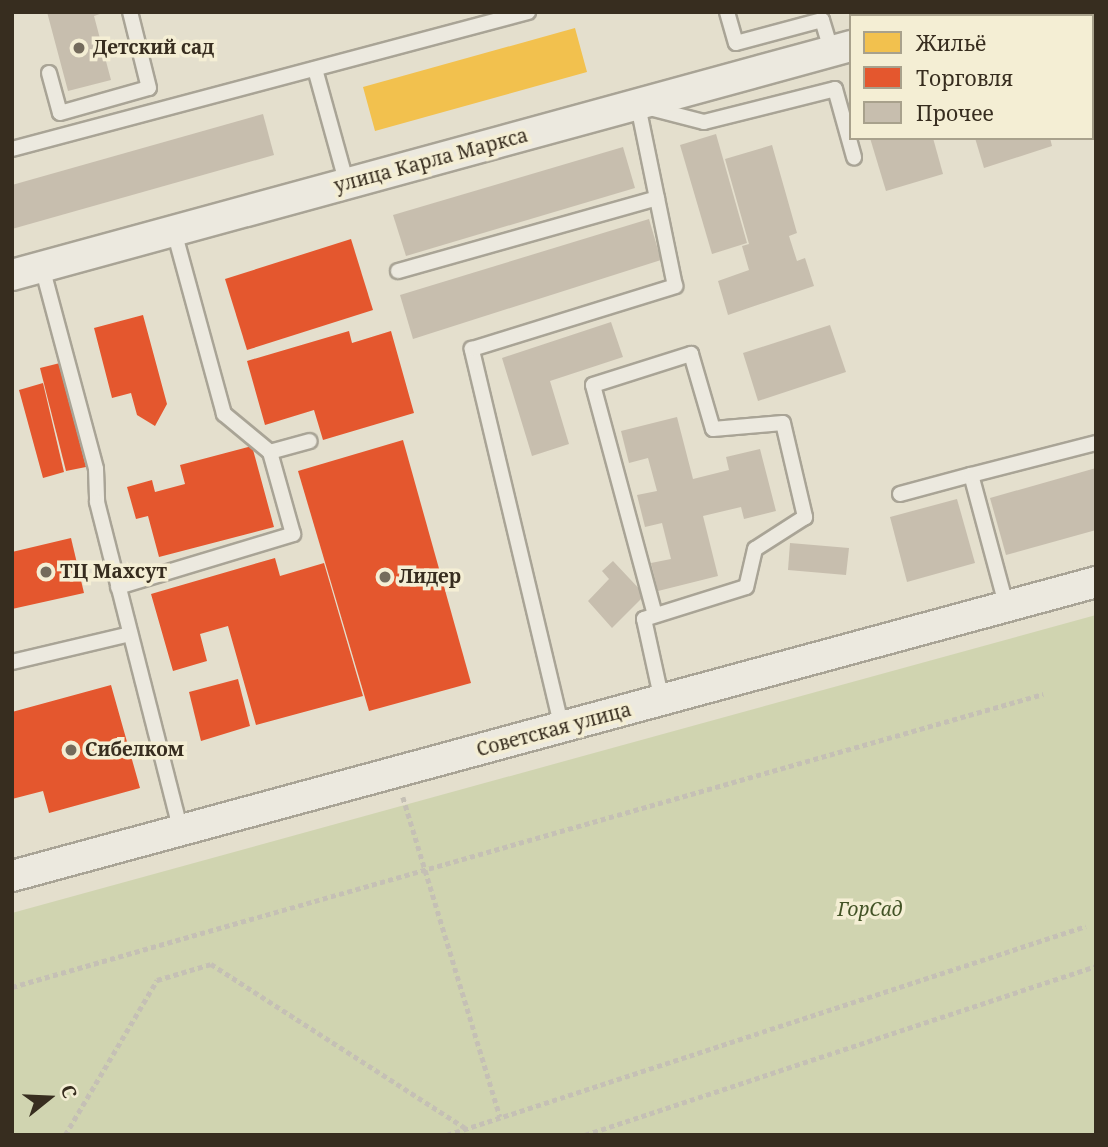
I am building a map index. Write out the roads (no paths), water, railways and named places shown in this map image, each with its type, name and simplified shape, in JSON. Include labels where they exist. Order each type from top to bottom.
[{"type":"street","name":"улица Карла Маркса","points":[[12,275],[841,49]]},
{"type":"street","name":"Советская улица","points":[[12,876],[1096,582]]},
{"type":"lane","points":[[49,73],[60,113],[149,88],[130,12]]},
{"type":"lane","points":[[12,149],[528,12]]},
{"type":"lane","points":[[727,12],[736,43],[822,20],[841,49]]},
{"type":"lane","points":[[315,69],[347,184]]},
{"type":"lane","points":[[562,728],[472,349],[675,286],[638,105],[704,122],[835,89],[849,139]]},
{"type":"lane","points":[[849,140],[854,157]]},
{"type":"lane","points":[[398,271],[657,198]]},
{"type":"lane","points":[[118,587],[293,534],[271,452],[224,414],[174,231]]},
{"type":"lane","points":[[42,267],[96,469],[96,502],[181,831]]},
{"type":"lane","points":[[655,615],[593,385],[691,354],[713,429],[783,423],[805,517],[755,549],[746,587],[644,619],[662,701]]},
{"type":"lane","points":[[271,452],[310,441]]},
{"type":"lane","points":[[900,494],[1096,443]]},
{"type":"lane","points":[[971,475],[1007,608]]},
{"type":"lane","points":[[12,663],[130,634]]},
{"type":"place","name":"Детский сад","points":[[79,48]]},
{"type":"place","name":"ТЦ Махсут","points":[[46,572]]},
{"type":"place","name":"Лидер","points":[[385,577]]},
{"type":"place","name":"Сибелком","points":[[71,750]]},
{"type":"park label","name":"ГорСад","points":[[870,910]]}]
